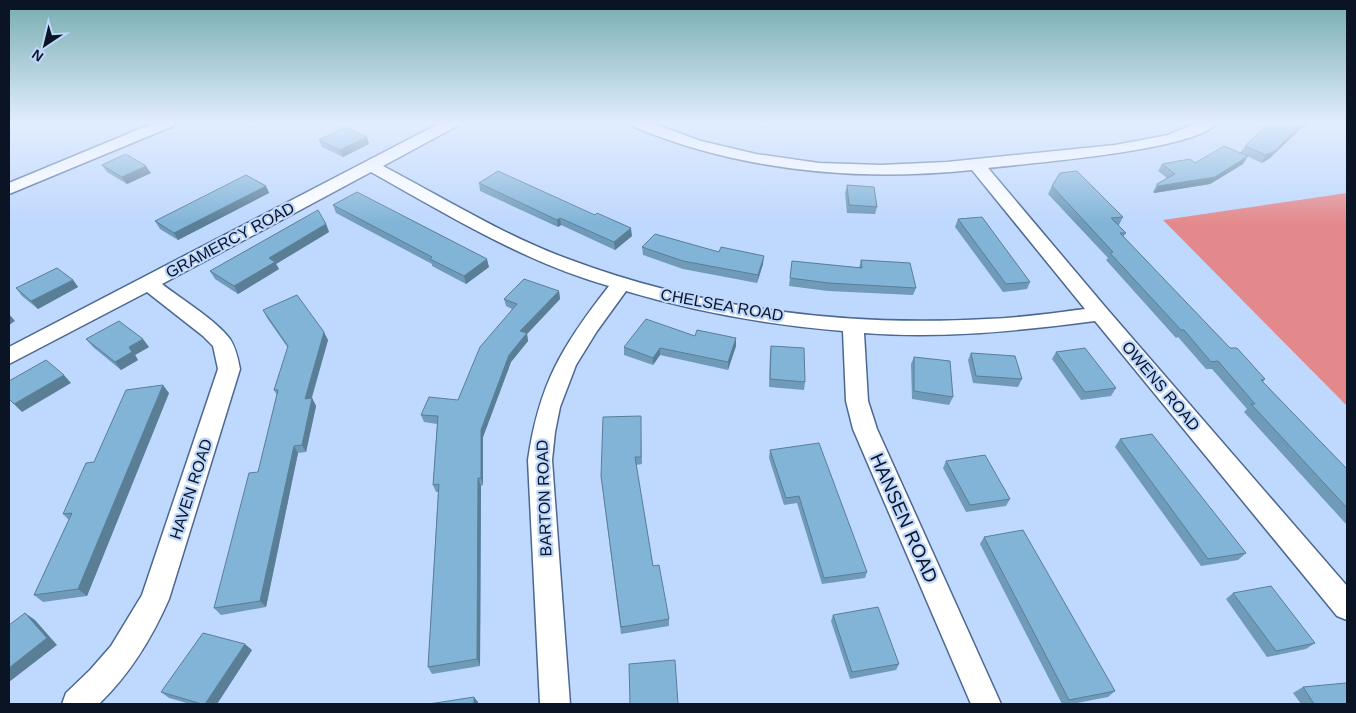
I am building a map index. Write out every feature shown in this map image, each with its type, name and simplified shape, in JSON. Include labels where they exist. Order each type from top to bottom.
[{"type":"street","points":[[9,189],[88,156]]},
{"type":"street","name":"GRAMERCY ROAD","points":[[9,356],[389,156]]},
{"type":"street","points":[[751,156],[793,164],[882,170],[976,164],[1046,156]]},
{"type":"street","name":"OWENS ROAD","points":[[976,164],[1347,607]]},
{"type":"street","name":"CHELSEA ROAD","points":[[371,166],[512,241],[560,263],[621,284],[720,308],[782,317],[853,324],[972,327],[1100,314]]},
{"type":"street","name":"HAVEN ROAD","points":[[77,704],[106,676],[124,655],[143,624],[155,599],[229,369],[222,343],[210,331],[148,283]]},
{"type":"street","name":"BARTON ROAD","points":[[555,704],[540,460],[542,433],[549,403],[563,366],[576,345],[621,284]]},
{"type":"street","name":"HANSEN ROAD","points":[[853,324],[857,401],[865,429],[986,704]]},
{"type":"shaded area","points":[[1347,193],[1347,406],[1163,220]]},
{"type":"building","points":[[121,156],[130,156],[146,166],[122,177],[102,165]]},
{"type":"building","points":[[1206,156],[1248,156],[1215,177],[1158,186],[1157,184],[1175,174],[1162,164],[1190,159],[1195,163]]},
{"type":"building","points":[[498,171],[595,215],[597,213],[631,228],[614,242],[560,218],[557,220],[479,183]]},
{"type":"building","points":[[1077,171],[1123,217],[1111,218],[1126,233],[1120,233],[1230,348],[1237,348],[1265,379],[1261,380],[1347,469],[1347,508],[1251,404],[1255,404],[1218,361],[1211,362],[1184,330],[1181,330],[1110,253],[1113,252],[1052,186],[1060,173]]},
{"type":"building","points":[[246,175],[266,186],[174,233],[155,221]]},
{"type":"building","points":[[847,185],[874,187],[877,207],[849,205]]},
{"type":"building","points":[[357,192],[487,259],[464,276],[333,205]]},
{"type":"building","points":[[318,210],[326,224],[269,258],[275,262],[234,286],[210,271]]},
{"type":"building","points":[[982,217],[1030,282],[1006,284],[958,219]]},
{"type":"building","points":[[655,234],[719,252],[721,247],[764,256],[758,275],[683,261],[642,247]]},
{"type":"building","points":[[861,260],[910,263],[916,288],[829,283],[790,278],[792,261],[862,268]]},
{"type":"building","points":[[57,268],[73,280],[31,301],[16,288]]},
{"type":"building","points":[[524,279],[559,291],[520,331],[527,333],[509,355],[481,430],[481,478],[478,478],[477,659],[428,667],[439,484],[433,485],[438,416],[421,415],[429,397],[458,400],[480,347],[517,304],[504,299]]},
{"type":"building","points":[[297,295],[324,332],[305,399],[312,398],[302,445],[294,446],[260,601],[214,608],[249,473],[258,472],[278,390],[274,390],[288,346],[263,310]]},
{"type":"building","points":[[646,319],[695,336],[697,330],[736,338],[728,362],[660,348],[653,358],[624,347]]},
{"type":"building","points":[[119,321],[143,339],[129,347],[132,352],[115,362],[86,339]]},
{"type":"building","points":[[771,346],[804,348],[805,382],[770,379]]},
{"type":"building","points":[[1085,348],[1116,388],[1085,392],[1056,352]]},
{"type":"building","points":[[971,353],[1015,356],[1022,379],[976,376]]},
{"type":"building","points":[[914,357],[950,361],[953,397],[914,391]]},
{"type":"building","points":[[46,360],[64,375],[14,404],[9,399],[9,381]]},
{"type":"building","points":[[163,385],[78,589],[34,595],[72,513],[63,514],[86,463],[94,462],[126,390]]},
{"type":"building","points":[[641,416],[641,457],[635,457],[653,566],[659,565],[669,619],[621,627],[601,476],[603,417]]},
{"type":"building","points":[[1152,434],[1246,553],[1208,559],[1120,439]]},
{"type":"building","points":[[819,443],[867,572],[824,578],[799,496],[786,498],[770,450]]},
{"type":"building","points":[[985,455],[1010,499],[970,505],[946,461]]},
{"type":"building","points":[[1023,530],[1115,691],[1069,700],[984,537]]},
{"type":"building","points":[[1271,586],[1315,643],[1276,651],[1233,593]]},
{"type":"building","points":[[878,607],[899,664],[852,672],[833,615]]},
{"type":"building","points":[[25,613],[47,638],[9,668],[9,625]]},
{"type":"building","points":[[203,633],[245,644],[205,704],[161,692]]},
{"type":"building","points":[[675,660],[678,704],[630,704],[629,664]]},
{"type":"building","points":[[1346,683],[1347,704],[1314,704],[1303,687]]},
{"type":"building","points":[[474,697],[474,704],[429,704]]}]
